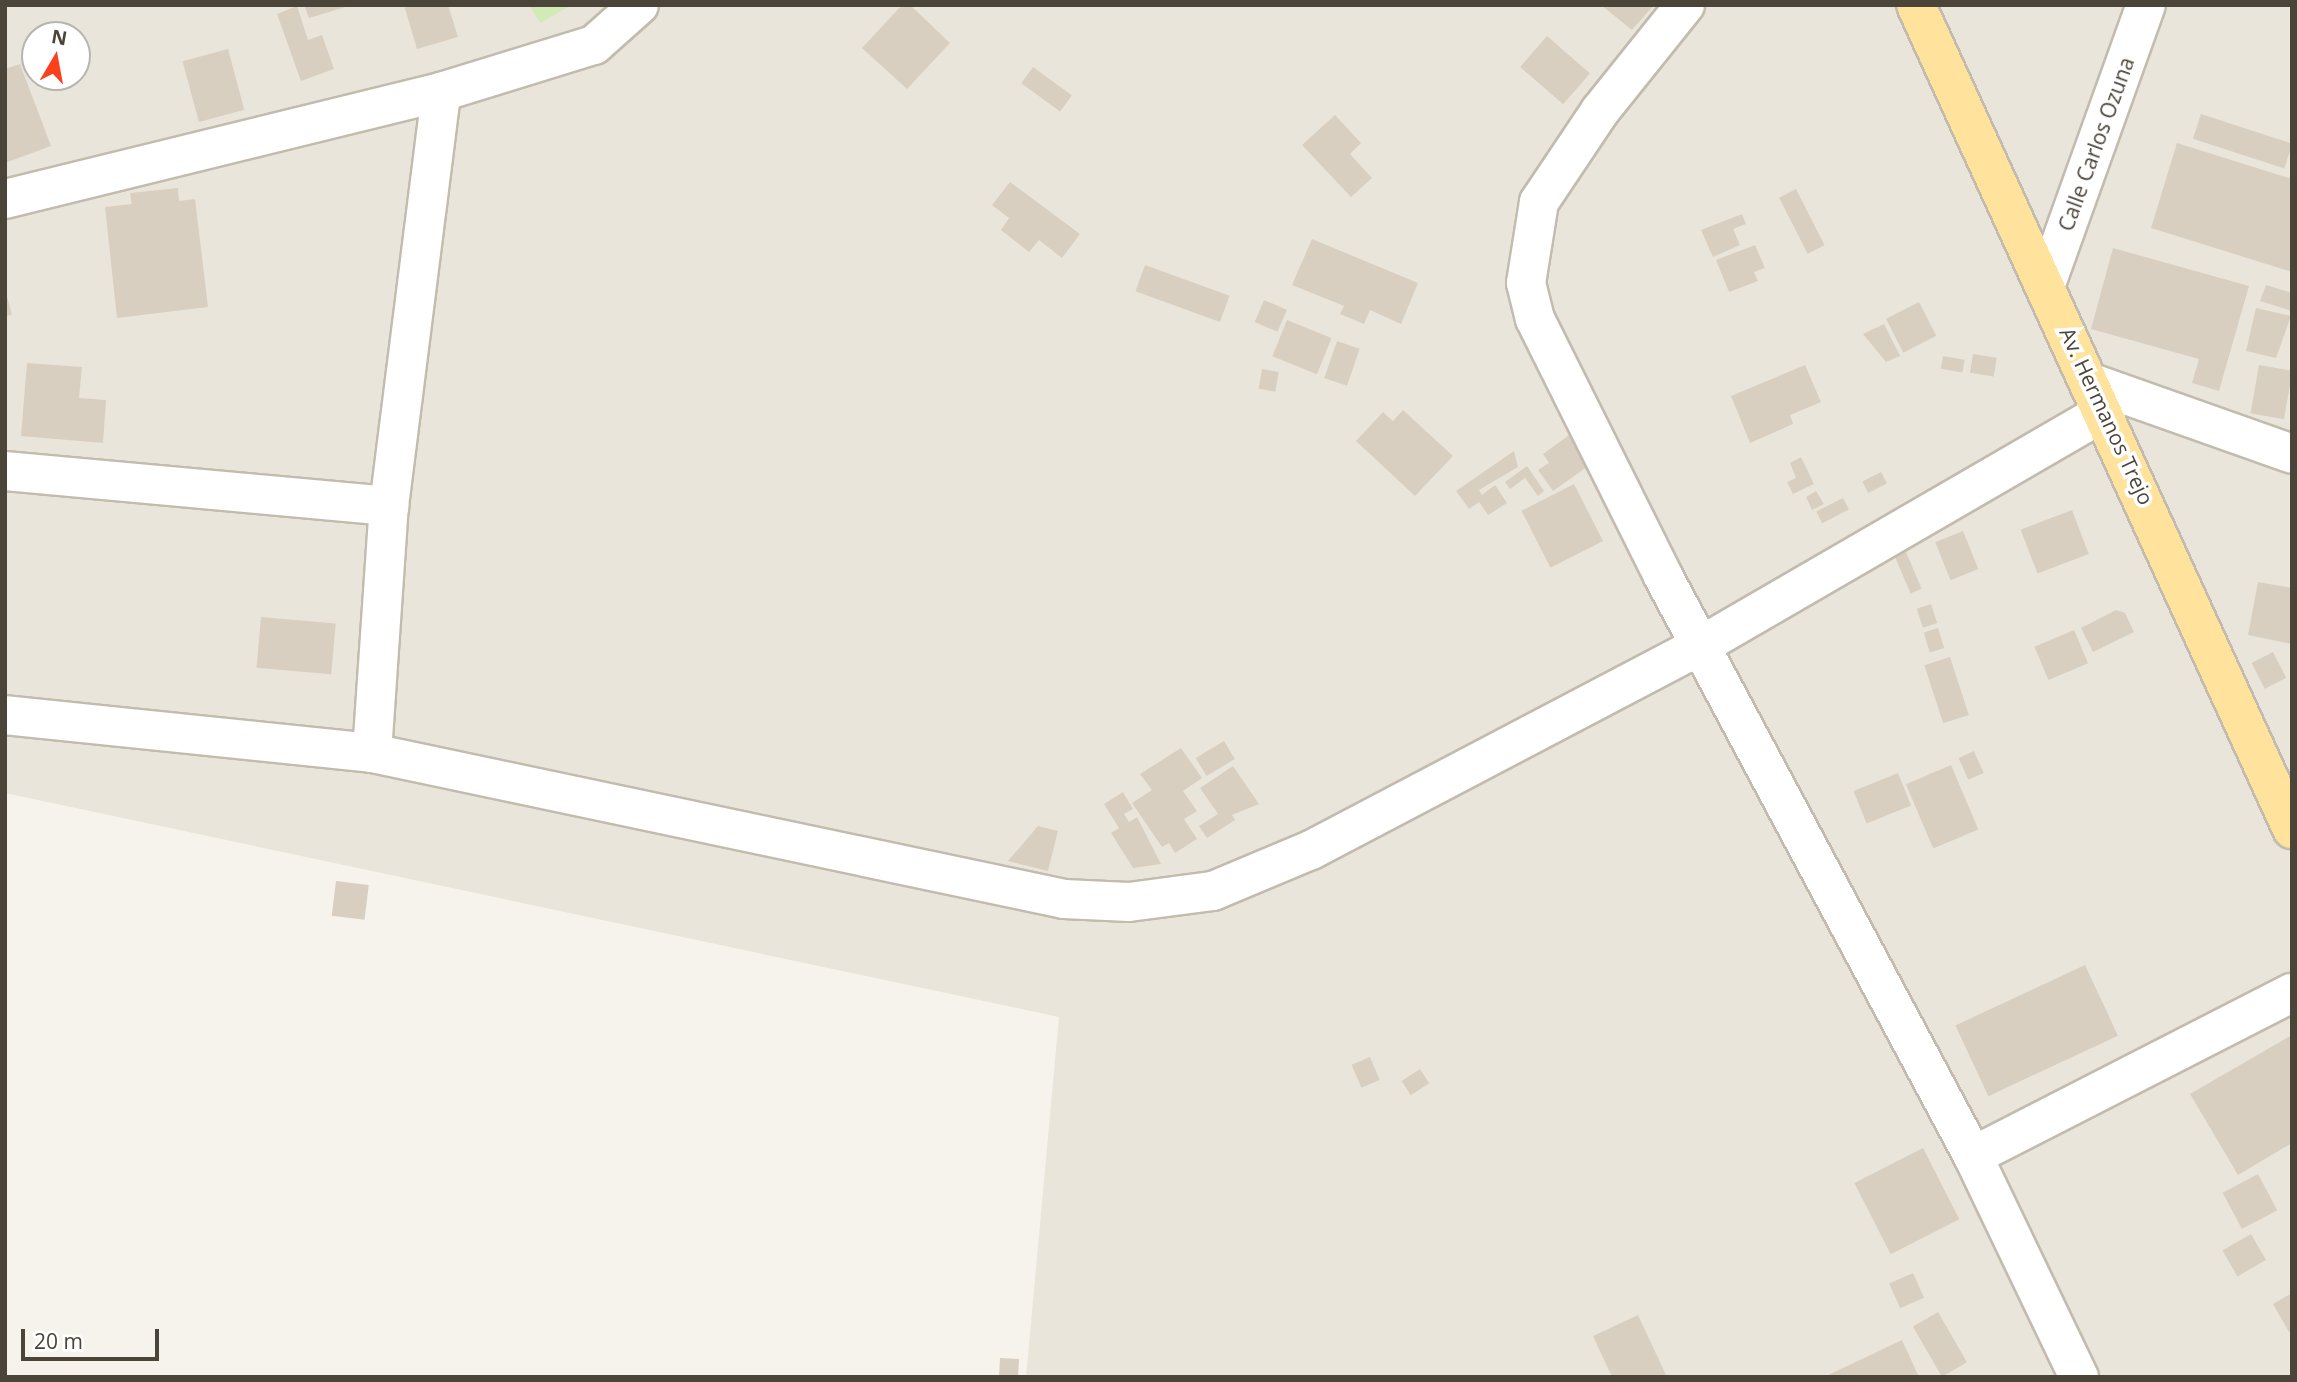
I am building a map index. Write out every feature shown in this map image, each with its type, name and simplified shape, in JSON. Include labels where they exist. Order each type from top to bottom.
[{"type":"main road","name":"Av. Hermanos Trejo","points":[[1916,5],[2099,397],[2292,829]]},
{"type":"street","points":[[5,199],[441,92],[594,46],[639,5]]},
{"type":"street","points":[[1685,5],[1600,111],[1539,202],[1526,283],[1535,319],[1703,645],[1973,1156],[2079,1377]]},
{"type":"street","name":"Calle Carlos Ozuna","points":[[2046,284],[2146,5]]},
{"type":"street","points":[[372,753],[388,506],[441,92]]},
{"type":"street","points":[[5,715],[372,753],[1064,899],[1129,902],[1213,891],[1311,850],[1703,645],[2099,397],[2292,454]]},
{"type":"street","points":[[5,471],[388,506]]},
{"type":"street","points":[[1973,1156],[2292,993]]},
{"type":"shaded area","points":[[5,5],[2292,5],[2292,1377],[1026,1377],[1059,1017],[5,793]]},
{"type":"green space","points":[[529,5],[572,5],[540,23]]},
{"type":"building","points":[[304,5],[349,5],[349,6],[309,18]]},
{"type":"building","points":[[404,5],[448,5],[458,37],[417,49]]},
{"type":"building","points":[[902,5],[910,5],[950,43],[907,89],[862,48]]},
{"type":"building","points":[[1601,5],[1654,5],[1632,30]]},
{"type":"building","points":[[297,6],[308,40],[322,35],[334,69],[301,81],[277,14]]},
{"type":"building","points":[[1547,36],[1590,73],[1563,104],[1520,67]]},
{"type":"building","points":[[228,49],[244,110],[199,122],[183,61]]},
{"type":"building","points":[[20,64],[21,91],[30,91],[51,146],[5,163],[5,69]]},
{"type":"building","points":[[1033,67],[1072,95],[1060,111],[1021,83]]},
{"type":"building","points":[[2201,114],[2292,144],[2284,168],[2193,139]]},
{"type":"building","points":[[1335,115],[1361,143],[1350,154],[1372,178],[1351,197],[1302,145]]},
{"type":"building","points":[[2177,143],[2292,179],[2292,272],[2151,228]]},
{"type":"building","points":[[1010,182],[1080,234],[1062,258],[1039,240],[1029,252],[1001,230],[1009,218],[992,205]]},
{"type":"building","points":[[178,188],[179,201],[195,199],[208,307],[117,318],[105,207],[132,204],[130,193]]},
{"type":"building","points":[[1796,189],[1825,245],[1808,254],[1779,198]]},
{"type":"building","points":[[1742,214],[1746,224],[1733,229],[1740,245],[1713,257],[1701,230]]},
{"type":"building","points":[[1312,239],[1418,283],[1401,324],[1370,310],[1364,324],[1340,314],[1344,306],[1292,285]]},
{"type":"building","points":[[1755,245],[1765,268],[1754,272],[1758,281],[1729,292],[1716,260]]},
{"type":"building","points":[[2113,248],[2249,286],[2219,391],[2192,383],[2199,359],[2091,329]]},
{"type":"building","points":[[1145,265],[1230,296],[1220,322],[1135,291]]},
{"type":"building","points":[[2266,285],[2292,293],[2292,311],[2260,301]]},
{"type":"building","points":[[5,289],[12,315],[5,316]]},
{"type":"building","points":[[1264,300],[1287,310],[1278,332],[1255,322]]},
{"type":"building","points":[[1919,302],[1936,336],[1903,353],[1886,319]]},
{"type":"building","points":[[2256,308],[2291,316],[2276,358],[2246,351]]},
{"type":"building","points":[[1287,320],[1332,338],[1317,374],[1272,356]]},
{"type":"building","points":[[1884,324],[1900,356],[1886,362],[1863,334]]},
{"type":"building","points":[[1337,341],[1360,349],[1347,386],[1324,378]]},
{"type":"building","points":[[1973,354],[1997,358],[1994,377],[1970,373]]},
{"type":"building","points":[[1943,356],[1965,360],[1962,373],[1941,369]]},
{"type":"building","points":[[27,363],[82,367],[79,398],[106,400],[103,443],[21,436]]},
{"type":"building","points":[[1805,365],[1821,402],[1790,415],[1793,424],[1750,443],[1731,396]]},
{"type":"building","points":[[2259,365],[2292,371],[2284,419],[2250,413]]},
{"type":"building","points":[[1262,369],[1279,372],[1275,392],[1259,389]]},
{"type":"building","points":[[1403,410],[1453,456],[1415,496],[1356,441],[1383,412],[1393,421]]},
{"type":"building","points":[[1583,425],[1604,455],[1553,491],[1538,470],[1549,463],[1543,454]]},
{"type":"building","points":[[1514,451],[1518,467],[1479,490],[1482,495],[1495,485],[1507,503],[1488,515],[1479,502],[1469,509],[1456,491]]},
{"type":"building","points":[[1801,457],[1814,484],[1793,494],[1787,482],[1796,478],[1790,463]]},
{"type":"building","points":[[1527,466],[1544,491],[1538,496],[1525,478],[1510,489],[1505,482]]},
{"type":"building","points":[[1881,472],[1887,484],[1868,493],[1862,482]]},
{"type":"building","points":[[1574,484],[1603,541],[1550,568],[1521,511]]},
{"type":"building","points":[[1816,491],[1824,504],[1812,510],[1806,497]]},
{"type":"building","points":[[1843,498],[1849,510],[1822,523],[1816,512]]},
{"type":"building","points":[[2072,510],[2089,554],[2037,574],[2021,530]]},
{"type":"building","points":[[1963,531],[1978,569],[1951,580],[1935,542]]},
{"type":"building","points":[[1906,552],[1922,589],[1911,594],[1895,557]]},
{"type":"building","points":[[2258,582],[2292,588],[2292,644],[2248,635]]},
{"type":"building","points":[[1931,604],[1937,623],[1923,628],[1917,609]]},
{"type":"building","points":[[2116,610],[2125,613],[2134,632],[2093,652],[2081,628]]},
{"type":"building","points":[[261,617],[336,624],[331,674],[257,668]]},
{"type":"building","points":[[1938,628],[1944,648],[1930,652],[1924,632]]},
{"type":"building","points":[[2074,630],[2088,663],[2048,680],[2034,647]]},
{"type":"building","points":[[2273,652],[2286,678],[2265,689],[2252,663]]},
{"type":"building","points":[[1950,657],[1969,715],[1943,723],[1924,665]]},
{"type":"building","points":[[1224,741],[1235,759],[1207,776],[1196,758]]},
{"type":"building","points":[[1181,748],[1202,778],[1183,791],[1197,811],[1184,819],[1197,839],[1175,853],[1169,843],[1162,847],[1132,803],[1152,790],[1140,774]]},
{"type":"building","points":[[1974,751],[1984,773],[1968,780],[1958,758]]},
{"type":"building","points":[[1951,765],[1978,829],[1933,849],[1906,784]]},
{"type":"building","points":[[1233,766],[1259,804],[1232,815],[1235,820],[1207,838],[1199,826],[1218,814],[1200,788]]},
{"type":"building","points":[[1898,773],[1911,805],[1867,823],[1853,791]]},
{"type":"building","points":[[1123,792],[1133,809],[1124,814],[1129,822],[1137,817],[1161,864],[1133,868],[1111,833],[1119,828],[1104,804]]},
{"type":"building","points":[[1038,826],[1058,831],[1048,871],[1008,861]]},
{"type":"building","points":[[336,881],[369,885],[364,920],[332,916]]},
{"type":"building","points":[[2085,965],[2118,1036],[1988,1096],[1955,1025]]},
{"type":"building","points":[[2292,1035],[2292,1143],[2238,1175],[2190,1094]]},
{"type":"building","points":[[1370,1057],[1380,1080],[1361,1088],[1352,1065]]},
{"type":"building","points":[[1420,1069],[1429,1083],[1411,1095],[1402,1081]]},
{"type":"building","points":[[1923,1148],[1959,1219],[1891,1254],[1854,1183]]},
{"type":"building","points":[[2258,1174],[2277,1210],[2242,1229],[2223,1193]]},
{"type":"building","points":[[2251,1234],[2266,1260],[2237,1276],[2222,1250]]},
{"type":"building","points":[[1913,1273],[1924,1298],[1900,1308],[1889,1284]]},
{"type":"building","points":[[2292,1293],[2292,1331],[2289,1332],[2273,1304]]},
{"type":"building","points":[[1938,1312],[1967,1362],[1942,1377],[1913,1326]]},
{"type":"building","points":[[1638,1315],[1667,1377],[1612,1377],[1593,1336]]},
{"type":"building","points":[[1902,1340],[1919,1377],[1824,1377]]},
{"type":"building","points":[[1000,1358],[1019,1359],[1018,1377],[999,1377]]}]
